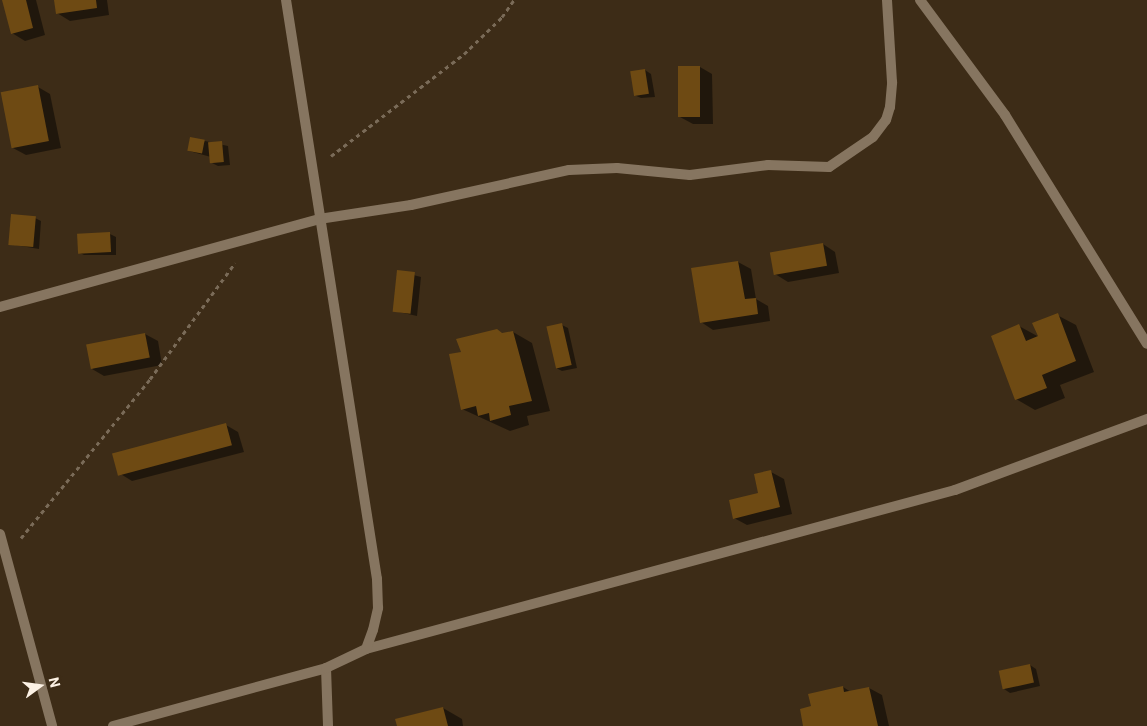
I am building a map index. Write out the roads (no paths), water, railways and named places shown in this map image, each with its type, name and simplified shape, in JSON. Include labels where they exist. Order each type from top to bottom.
[{"type":"street","points":[[286,0],[311,173],[377,579],[378,608],[366,649]]},
{"type":"street","points":[[0,307],[319,219],[411,205],[585,168],[690,175],[768,165],[804,169],[829,167],[873,137],[886,120],[890,107],[892,82],[886,0]]},
{"type":"street","points":[[920,0],[1005,115],[1147,344]]},
{"type":"street","points":[[113,726],[326,668],[366,649],[955,490],[1147,419]]},
{"type":"street","points":[[0,534],[52,726]]},
{"type":"street","points":[[326,668],[328,726]]}]
